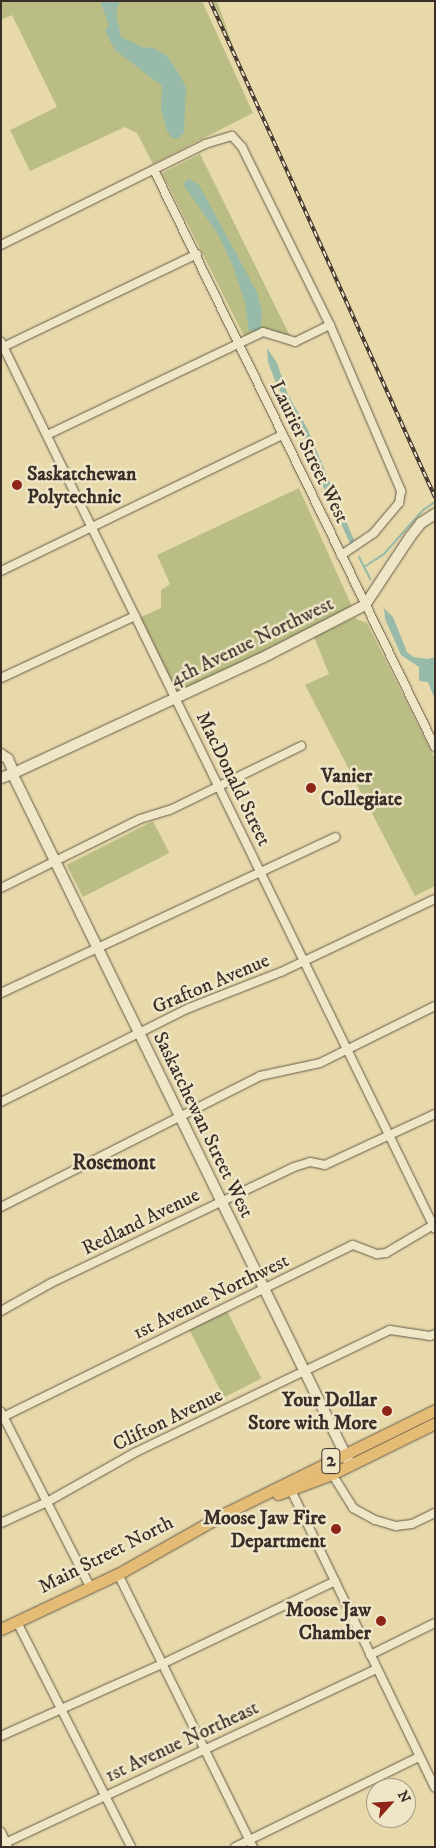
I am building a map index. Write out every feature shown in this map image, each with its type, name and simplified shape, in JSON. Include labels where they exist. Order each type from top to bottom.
[{"type":"main road","name":"Main Street North","points":[[289,1486],[332,1474],[347,1459],[435,1410]]},
{"type":"main road","name":"Main Street North","points":[[1,1629],[118,1574],[226,1513],[435,1422]]},
{"type":"street","points":[[1,245],[205,144],[232,136],[242,147],[330,325],[402,491],[399,503],[374,533],[341,555]]},
{"type":"street","name":"Laurier Street West","points":[[154,170],[240,342],[282,435],[435,747]]},
{"type":"street","points":[[2,344],[197,254]]},
{"type":"street","points":[[47,435],[263,332],[295,342],[330,325]]},
{"type":"street","name":"MacDonald Street","points":[[2,344],[434,1226]]},
{"type":"street","points":[[1,571],[282,435]]},
{"type":"street","name":"4th Avenue Northwest","points":[[9,773],[23,765],[48,758],[176,699],[364,605],[410,537],[421,523],[435,514]]},
{"type":"street","points":[[1,678],[135,616]]},
{"type":"street","points":[[1,888],[140,819],[170,810],[301,746]]},
{"type":"street","name":"Saskatchewan Street West","points":[[1,754],[9,773],[26,800],[347,1459]]},
{"type":"street","points":[[1,993],[97,946],[335,837]]},
{"type":"street","name":"Grafton Avenue","points":[[1,1102],[189,1008],[239,990],[435,899]]},
{"type":"street","points":[[1,1207],[179,1115],[260,1076],[320,1063],[435,1006]]},
{"type":"street","name":"Redland Avenue","points":[[1,1311],[51,1283],[294,1167],[310,1162],[325,1165],[435,1114]]},
{"type":"street","name":"1st Avenue Northwest","points":[[2,1415],[353,1245],[377,1254],[386,1253],[434,1226]]},
{"type":"street","name":"Clifton Avenue","points":[[1,1523],[47,1502],[134,1453],[390,1330],[430,1336],[435,1334]]},
{"type":"street","points":[[2,1415],[90,1587]]},
{"type":"street","points":[[332,1474],[353,1508],[375,1520],[396,1526],[412,1524],[435,1513]]},
{"type":"street","points":[[289,1486],[435,1788]]},
{"type":"street","points":[[118,1574],[251,1843]]},
{"type":"street","points":[[1,1736],[62,1707],[162,1664],[334,1581]]},
{"type":"street","points":[[17,1622],[62,1707],[131,1847]]},
{"type":"street","points":[[370,1655],[435,1624]]},
{"type":"street","name":"1st Avenue Northeast","points":[[5,1845],[377,1669]]},
{"type":"street","points":[[235,1847],[251,1843],[419,1757]]},
{"type":"street","points":[[1,1832],[5,1845]]},
{"type":"green space","points":[[1,1],[202,1],[253,113],[153,164],[137,133],[125,127],[30,171],[10,130],[57,107],[12,15],[1,20]]},
{"type":"green space","points":[[211,1],[217,1],[236,55]]},
{"type":"green space","points":[[200,154],[294,344],[264,335],[245,338],[162,173]]},
{"type":"green space","points":[[299,488],[353,609],[177,695],[139,618],[161,608],[161,590],[170,584],[157,555]]},
{"type":"green space","points":[[354,618],[367,623],[435,759],[435,886],[415,896],[305,685],[329,674],[314,637]]},
{"type":"green space","points":[[153,821],[169,853],[83,897],[67,865]]},
{"type":"green space","points":[[226,1309],[261,1378],[224,1398],[189,1328]]},
{"type":"shaded area","points":[[100,1],[120,1],[116,13],[121,37],[144,48],[152,47],[167,56],[180,75],[186,88],[184,133],[177,139],[172,138],[167,131],[161,109],[162,86],[115,50],[105,31],[109,25]]},
{"type":"shaded area","points":[[189,179],[199,185],[257,292],[262,310],[261,330],[249,331],[245,303],[233,266],[219,236],[183,184]]},
{"type":"shaded area","points":[[267,348],[277,363],[288,395],[307,428],[354,540],[351,545],[321,482],[303,434],[276,383],[268,362]]},
{"type":"shaded area","points":[[384,608],[393,617],[407,652],[413,657],[428,659],[435,657],[435,700],[428,682],[419,681],[419,667],[401,655],[385,619]]},
{"type":"waterway","points":[[364,567],[384,554],[423,510],[435,502]]},
{"type":"waterway","points":[[359,557],[370,579]]},
{"type":"railway","points":[[210,1],[435,497]]},
{"type":"place","name":"Saskatchewan Polytechnic","points":[[17,485]]},
{"type":"place","name":"Vanier Collegiate","points":[[311,788]]},
{"type":"place","name":"Your Dollar Store with More","points":[[387,1411]]},
{"type":"place","name":"Moose Jaw Fire Department","points":[[336,1529]]},
{"type":"place","name":"Moose Jaw Chamber","points":[[381,1621]]},
{"type":"district","name":"Rosemont","points":[[114,1163]]}]
